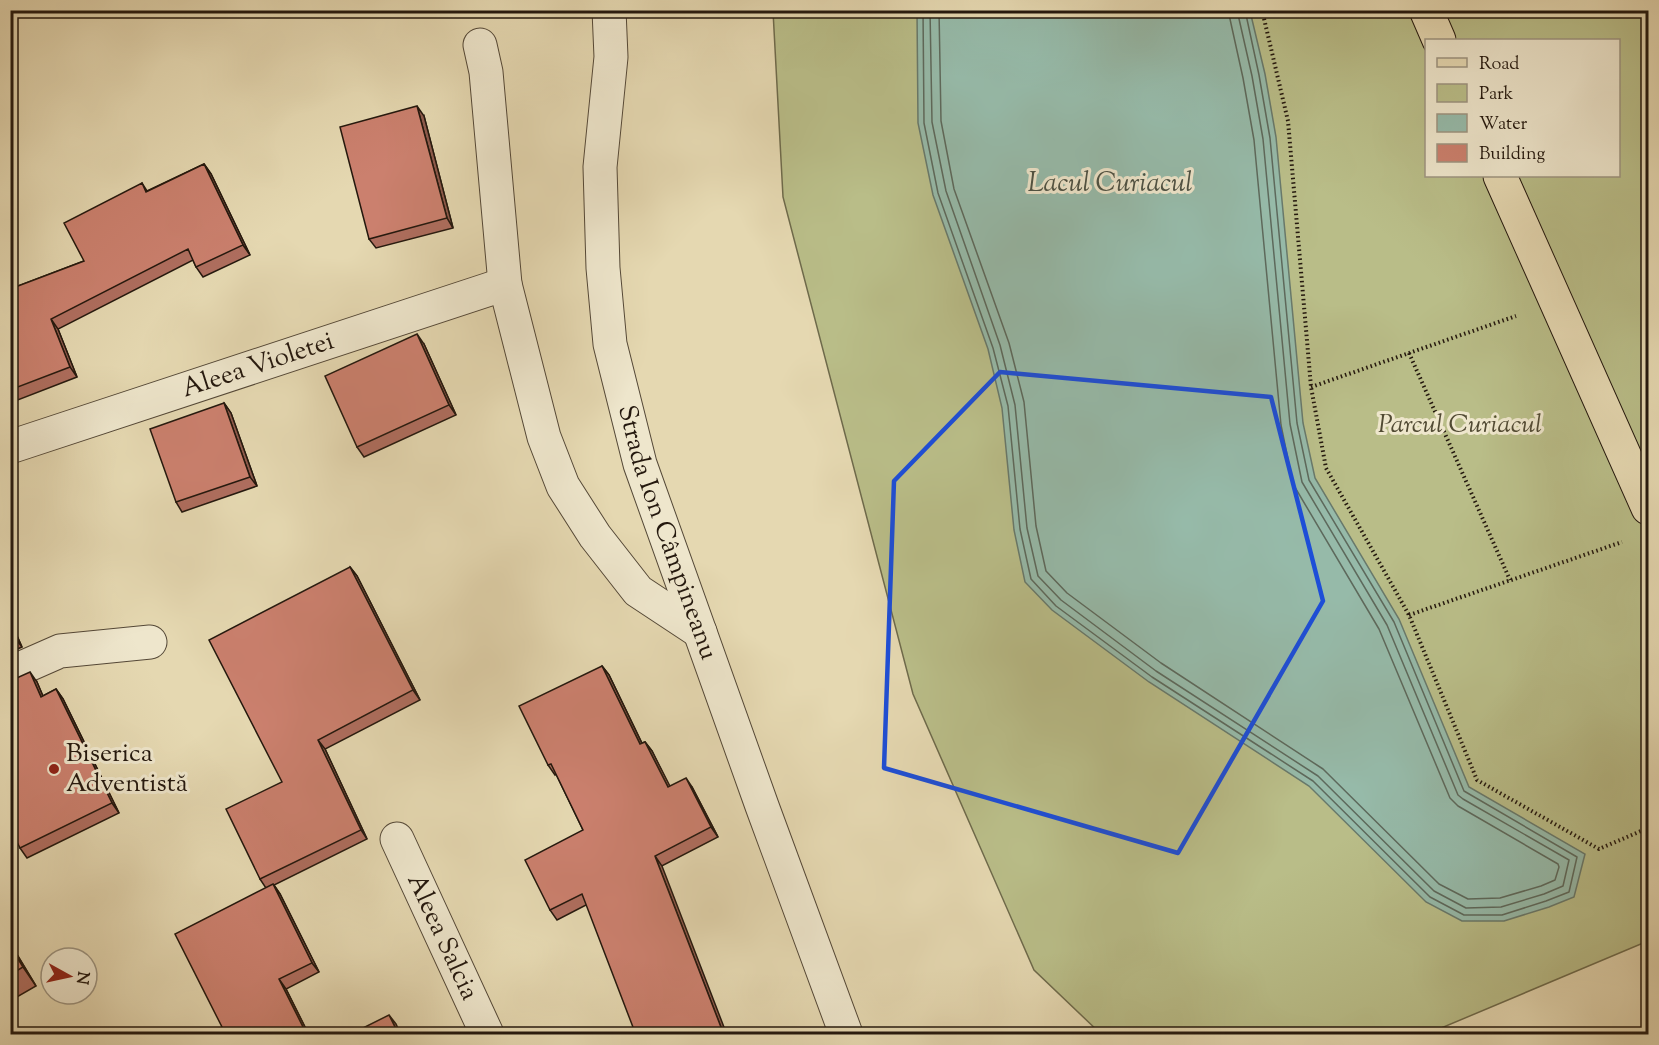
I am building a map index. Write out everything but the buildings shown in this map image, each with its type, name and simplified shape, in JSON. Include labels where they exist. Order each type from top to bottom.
[{"type":"main road","points":[[1426,10],[1439,39]]},
{"type":"main road","points":[[1500,177],[1648,508]]},
{"type":"street","name":"Strada Ion Câmpineanu","points":[[609,10],[611,57],[600,167],[603,268],[610,344],[640,464],[846,1035]]},
{"type":"street","points":[[480,45],[486,72],[505,284],[544,437],[563,486],[595,536],[638,591],[700,632]]},
{"type":"street","name":"Aleea Violetei","points":[[10,447],[505,284]]},
{"type":"street","points":[[10,673],[60,651],[150,642]]},
{"type":"street","name":"Aleea Salcia","points":[[397,839],[487,1035]]},
{"type":"path","points":[[1262,10],[1288,121],[1311,387],[1326,468],[1409,615],[1478,780],[1599,849],[1648,828]]},
{"type":"path","points":[[1311,387],[1556,302]]},
{"type":"path","points":[[1409,353],[1510,580]]},
{"type":"path","points":[[1409,615],[1627,540]]},
{"type":"highlighted area","points":[[1000,372],[1271,397],[1323,601],[1178,853],[884,768],[894,481]]},
{"type":"green space","name":"Parcul Curiacul","points":[[773,11],[1648,11],[1648,941],[1427,1034],[1101,1034],[1034,970],[913,694],[783,197]]},
{"type":"water","name":"Lacul Curiacul","points":[[917,11],[1250,11],[1265,74],[1276,137],[1303,423],[1315,478],[1399,619],[1469,787],[1585,854],[1574,897],[1504,921],[1462,921],[1426,902],[1309,786],[1149,682],[1052,610],[1025,582],[1014,530],[1002,408],[988,349],[933,195],[918,123]]},
{"type":"place","name":"Biserica Adventistă","points":[[54,769]]}]
